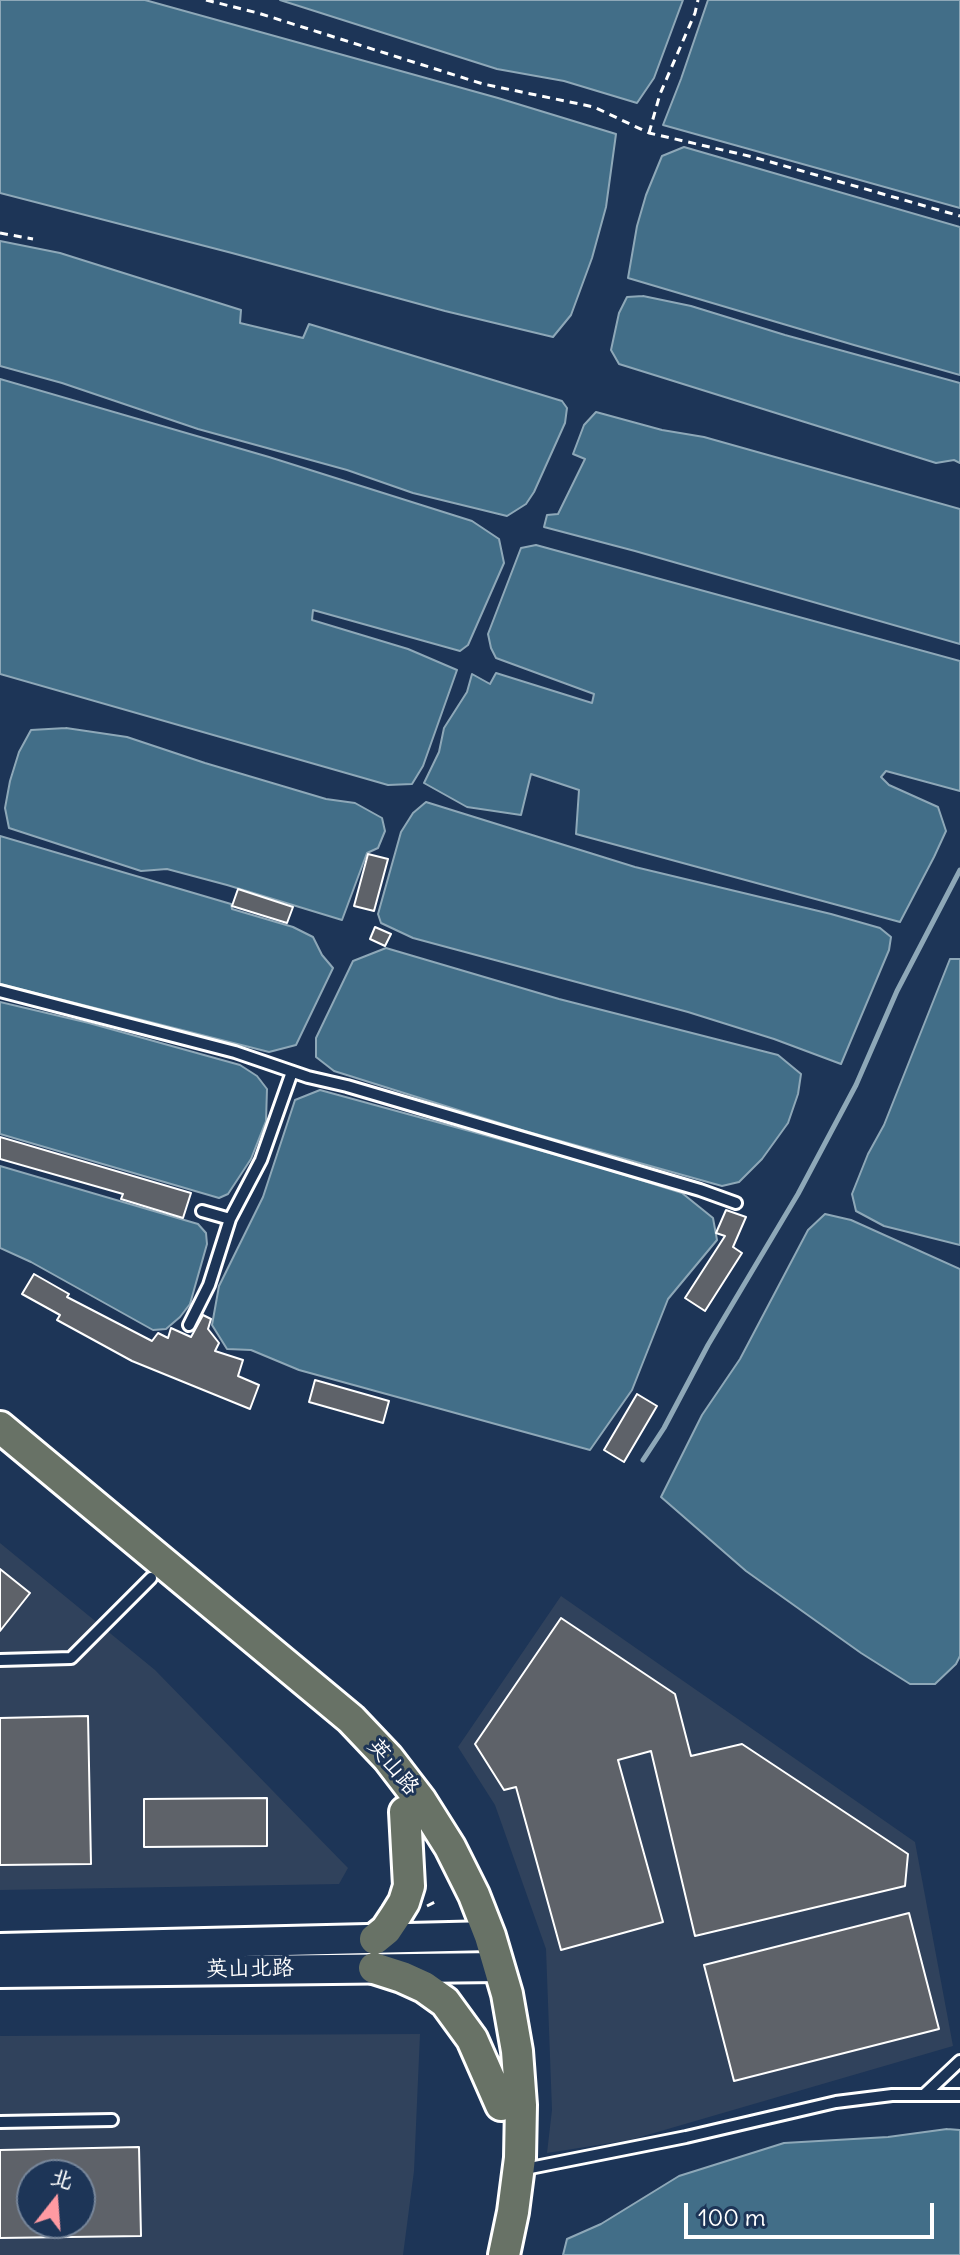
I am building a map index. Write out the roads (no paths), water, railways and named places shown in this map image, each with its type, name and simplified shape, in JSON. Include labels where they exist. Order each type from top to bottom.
[{"type":"main road","name":"英山路","points":[[0,1427],[351,1719],[388,1758],[421,1801],[450,1847],[474,1895],[479,1936],[489,1967],[507,1994],[517,2051],[521,2105],[518,2170],[504,2255]]},
{"type":"main road","name":"英山路","points":[[0,1453],[337,1733],[373,1771],[405,1812],[455,1902],[479,1936]]},
{"type":"main road","points":[[405,1812],[409,1886],[404,1902],[375,1953],[402,1977],[424,1987],[445,2002],[472,2039],[501,2105]]},
{"type":"main road","name":"英山北路","points":[[0,1973],[375,1953],[479,1936]]},
{"type":"main road","name":"英山北路","points":[[0,1948],[375,1953],[489,1967]]},
{"type":"main road","name":"英山路","points":[[483,2255],[500,2157],[501,2105],[497,2053],[486,1994],[489,1967]]},
{"type":"lane","points":[[0,991],[235,1052],[292,1072],[736,1203]]},
{"type":"lane","points":[[189,1325],[209,1285],[230,1219],[261,1160],[292,1072]]},
{"type":"lane","points":[[202,1211],[230,1219]]},
{"type":"lane","points":[[0,1660],[71,1658],[151,1578]]},
{"type":"lane","points":[[925,2094],[960,2061]]},
{"type":"lane","points":[[518,2170],[686,2137],[836,2102],[892,2095],[960,2095]]},
{"type":"lane","points":[[0,2122],[112,2120]]},
{"type":"waterway","points":[[643,1460],[798,1194],[856,1085],[897,991],[960,870]]}]
